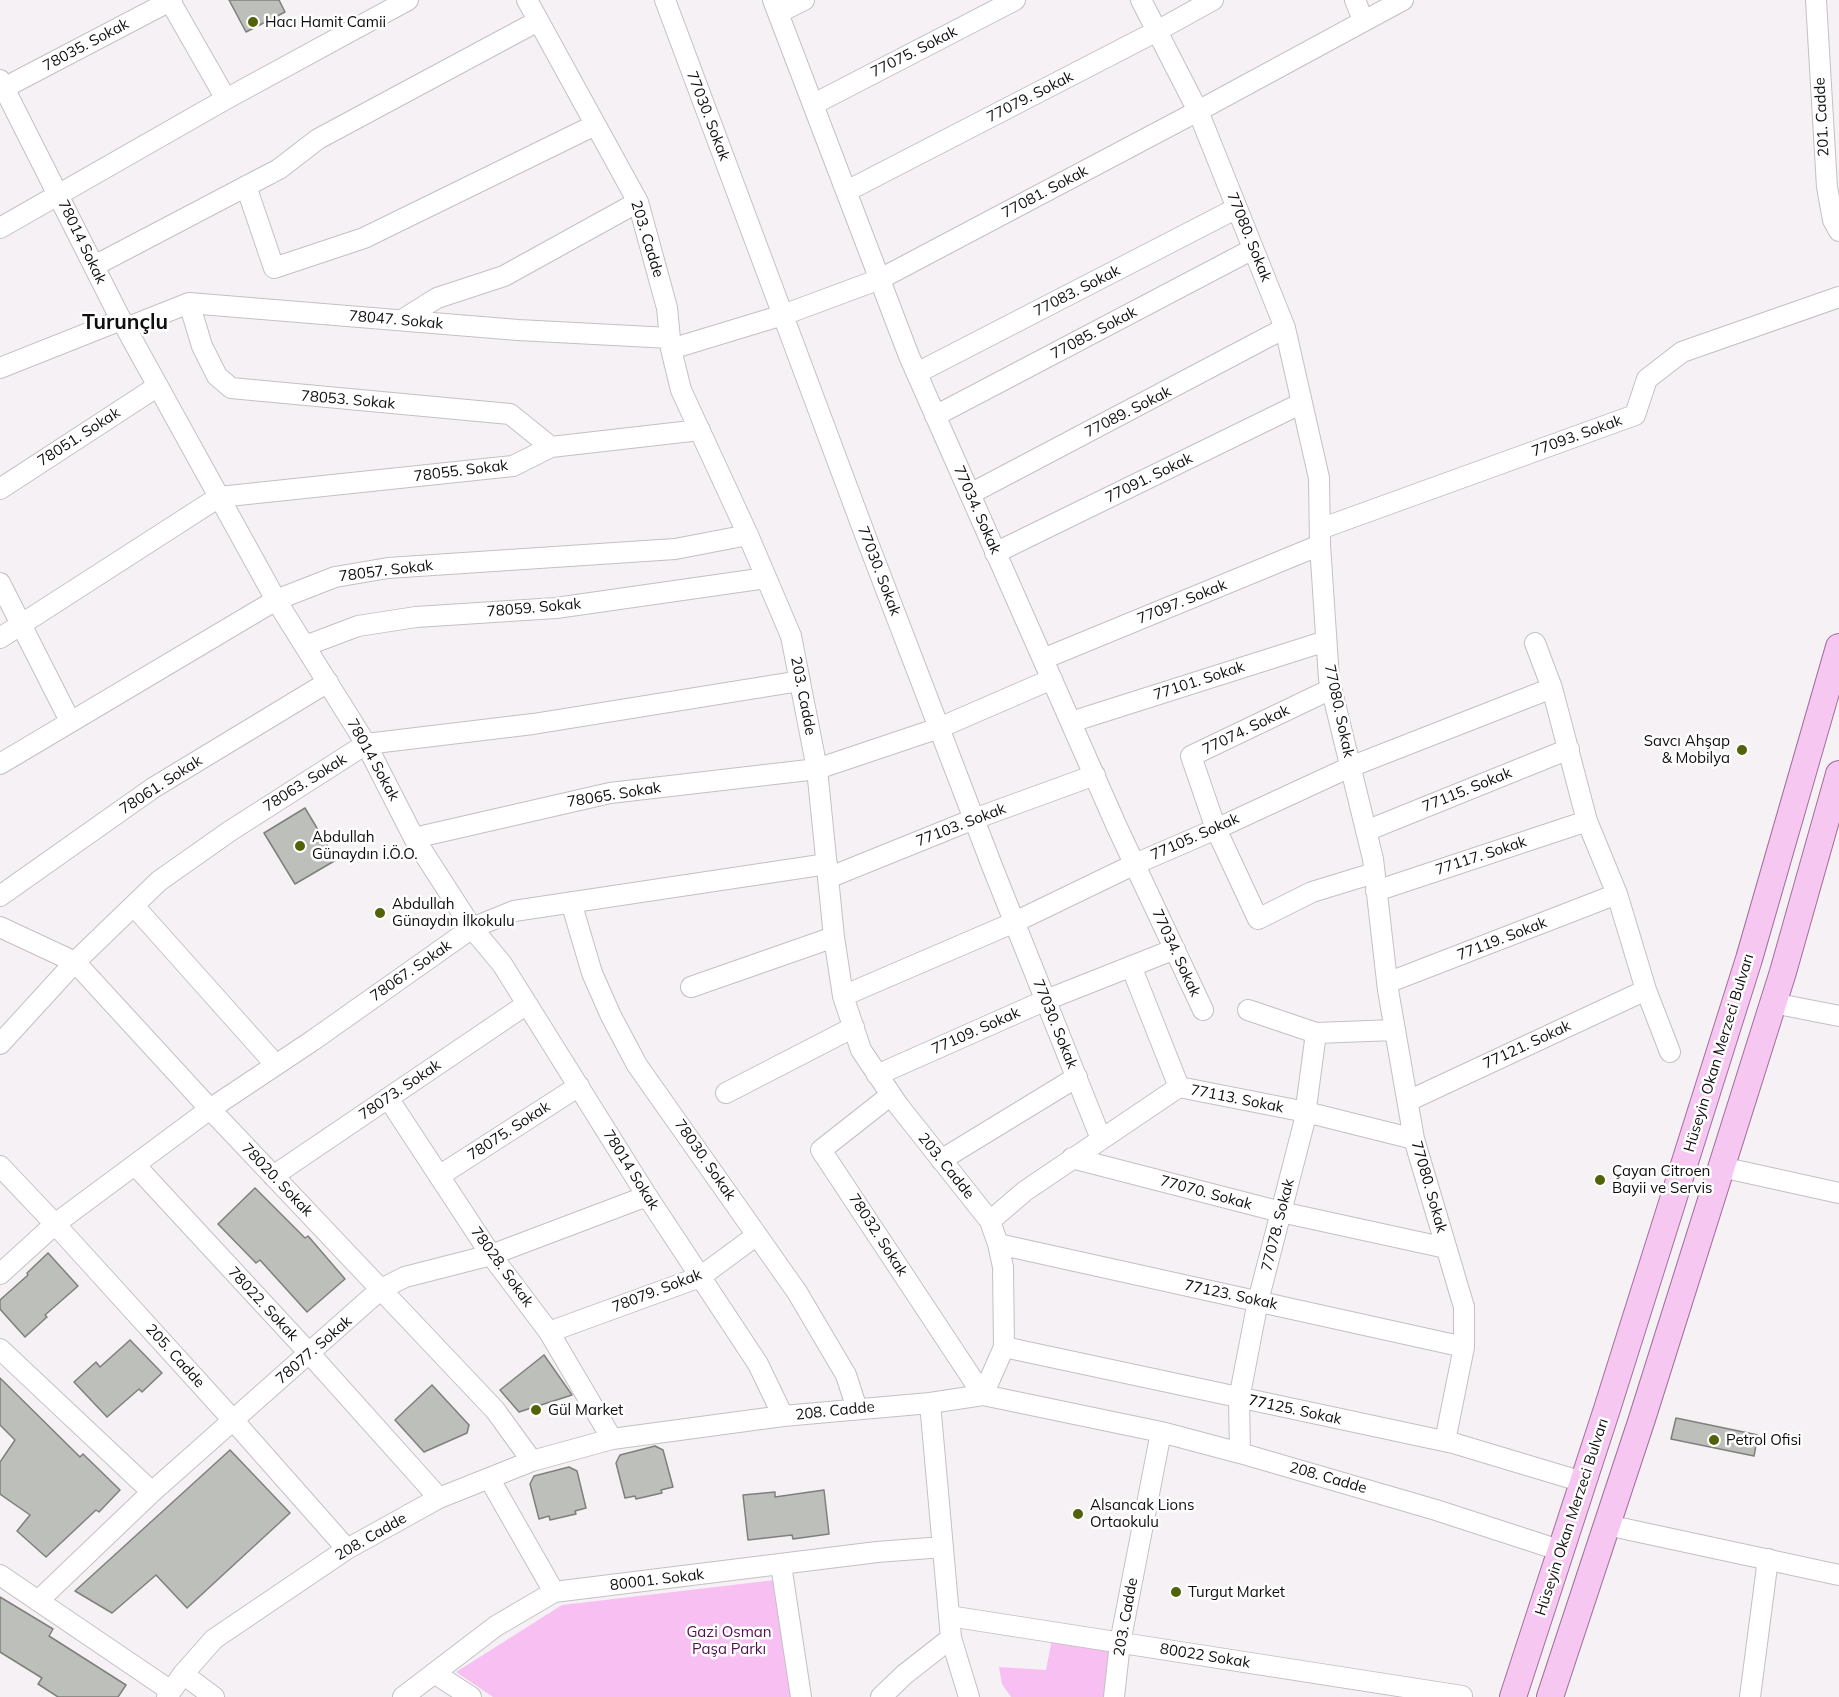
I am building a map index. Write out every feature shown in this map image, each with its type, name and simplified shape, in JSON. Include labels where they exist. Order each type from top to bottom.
[{"type":"main road","name":"Hüseyin Okan Merzeci Bulvarı","points":[[1513,1697],[1562,1551],[1749,959],[1839,647]]},
{"type":"main road","points":[[1550,1697],[1773,1003],[1839,774]]},
{"type":"street","points":[[171,0],[226,99]]},
{"type":"street","name":"78035. Sokak","points":[[1,86],[171,0]]},
{"type":"street","points":[[0,228],[226,99],[408,0]]},
{"type":"street","name":"203. Cadde","points":[[527,0],[638,202],[667,308],[671,343],[681,390],[748,535],[791,636],[817,769],[834,937],[843,996],[861,1050],[891,1095],[990,1221],[998,1244],[1003,1267],[1004,1347],[982,1395]]},
{"type":"street","name":"77030. Sokak","points":[[665,0],[939,728],[1101,1138]]},
{"type":"street","points":[[775,6],[804,0]]},
{"type":"street","name":"77075. Sokak","points":[[814,104],[1015,0]]},
{"type":"street","name":"77080. Sokak","points":[[1141,0],[1198,111],[1285,328],[1319,478],[1320,537],[1331,689],[1366,831],[1375,882],[1387,983],[1414,1139],[1464,1307],[1464,1347],[1445,1441]]},
{"type":"street","name":"77079. Sokak","points":[[847,191],[1213,0]]},
{"type":"street","points":[[1355,0],[1363,20]]},
{"type":"street","name":"77081. Sokak","points":[[671,343],[783,315],[880,279],[1403,0]]},
{"type":"street","name":"201. Cadde","points":[[1816,0],[1827,187],[1833,220],[1839,231]]},
{"type":"street","name":"77034. Sokak","points":[[775,6],[917,374],[1134,864],[1203,1010]]},
{"type":"street","points":[[94,266],[279,169],[318,139],[538,21]]},
{"type":"street","name":"78014 Sokak","points":[[1,86],[123,324],[276,600],[366,744],[414,838],[472,928],[502,964],[647,1196],[758,1364],[783,1416]]},
{"type":"street","points":[[246,186],[274,268],[364,238],[595,125]]},
{"type":"street","points":[[402,321],[437,298],[504,276],[638,202]]},
{"type":"street","name":"77083. Sokak","points":[[917,374],[1237,208]]},
{"type":"street","name":"77085. Sokak","points":[[935,416],[1253,249]]},
{"type":"street","name":"77093. Sokak","points":[[1320,537],[1635,415],[1647,379],[1682,352],[1839,297]]},
{"type":"street","name":"78047. Sokak","points":[[0,368],[189,303],[671,343]]},
{"type":"street","name":"78053. Sokak","points":[[189,303],[202,346],[217,376],[231,388],[510,414],[551,447]]},
{"type":"street","name":"77089. Sokak","points":[[970,494],[1285,328]]},
{"type":"street","name":"78051. Sokak","points":[[0,489],[158,386]]},
{"type":"street","name":"77091. Sokak","points":[[995,553],[1302,403]]},
{"type":"street","name":"78055. Sokak","points":[[219,497],[513,466],[551,447],[700,430]]},
{"type":"street","points":[[0,638],[219,497]]},
{"type":"street","name":"78057. Sokak","points":[[0,764],[276,600],[335,577],[388,568],[675,549],[748,535]]},
{"type":"street","name":"77097. Sokak","points":[[1043,659],[1320,537]]},
{"type":"street","name":"78059. Sokak","points":[[305,645],[358,626],[416,617],[556,608],[766,578]]},
{"type":"street","points":[[0,583],[70,721]]},
{"type":"street","name":"77101. Sokak","points":[[1071,722],[1326,641]]},
{"type":"street","points":[[1535,644],[1552,688],[1587,821],[1617,894],[1646,990],[1670,1052]]},
{"type":"street","points":[[817,769],[939,728],[1052,679]]},
{"type":"street","name":"78063. Sokak","points":[[0,1044],[75,962],[159,881],[230,831],[366,744],[533,724],[800,681]]},
{"type":"street","name":"78061. Sokak","points":[[0,896],[153,788],[328,682]]},
{"type":"street","name":"77105. Sokak","points":[[843,996],[1015,922],[1134,864],[1350,767],[1552,688]]},
{"type":"street","name":"77074. Sokak","points":[[1258,919],[1216,829],[1191,756],[1331,689]]},
{"type":"street","name":"77115. Sokak","points":[[1366,831],[1569,749]]},
{"type":"street","name":"78065. Sokak","points":[[414,838],[610,793],[817,769]]},
{"type":"street","name":"77103. Sokak","points":[[827,871],[1095,775]]},
{"type":"street","name":"77117. Sokak","points":[[1258,919],[1312,892],[1375,882],[1587,821]]},
{"type":"street","name":"78067. Sokak","points":[[0,1274],[55,1224],[210,1109],[312,1041],[472,928],[514,911],[827,871]]},
{"type":"street","name":"77119. Sokak","points":[[1387,983],[1617,894]]},
{"type":"street","name":"78030. Sokak","points":[[571,902],[591,973],[637,1065],[797,1292],[846,1375],[857,1409]]},
{"type":"street","points":[[134,906],[275,1064]]},
{"type":"street","name":"78020. Sokak","points":[[0,927],[75,962],[210,1109],[495,1410],[532,1461]]},
{"type":"street","points":[[692,987],[834,937]]},
{"type":"street","name":"77109. Sokak","points":[[878,1075],[1046,1000],[1175,950]]},
{"type":"street","points":[[1131,966],[1179,1088]]},
{"type":"street","name":"77121. Sokak","points":[[1408,1101],[1646,990]]},
{"type":"street","points":[[1773,1003],[1839,1016]]},
{"type":"street","name":"78073. Sokak","points":[[273,1176],[527,1004]]},
{"type":"street","points":[[1248,1011],[1316,1033],[1395,1030]]},
{"type":"street","points":[[726,1093],[854,1027]]},
{"type":"street","name":"77078. Sokak","points":[[1240,1453],[1239,1399],[1258,1301],[1306,1112],[1316,1033]]},
{"type":"street","points":[[941,1160],[1077,1077]]},
{"type":"street","name":"78075. Sokak","points":[[439,1176],[579,1086]]},
{"type":"street","name":"77113. Sokak","points":[[990,1221],[1025,1191],[1101,1138],[1179,1088],[1306,1112],[1414,1139]]},
{"type":"street","name":"78032. Sokak","points":[[891,1095],[821,1150],[982,1395]]},
{"type":"street","name":"78028. Sokak","points":[[388,1098],[491,1255],[549,1332],[612,1439]]},
{"type":"street","name":"77070. Sokak","points":[[1072,1158],[1281,1212],[1446,1248]]},
{"type":"street","name":"78022. Sokak","points":[[135,1165],[310,1354],[439,1498]]},
{"type":"street","name":"205. Cadde","points":[[0,1166],[233,1420],[347,1549]]},
{"type":"street","points":[[1721,1167],[1839,1193]]},
{"type":"street","name":"78077. Sokak","points":[[39,1601],[152,1492],[381,1289],[405,1277],[491,1255],[647,1196]]},
{"type":"street","name":"78079. Sokak","points":[[549,1332],[700,1277],[757,1235]]},
{"type":"street","name":"77123. Sokak","points":[[998,1244],[1464,1347]]},
{"type":"street","name":"77125. Sokak","points":[[1004,1347],[1239,1399],[1445,1441],[1584,1482]]},
{"type":"street","points":[[0,1349],[152,1492]]},
{"type":"street","name":"208. Cadde","points":[[169,1694],[183,1674],[214,1639],[347,1549],[439,1498],[532,1461],[612,1439],[783,1416],[930,1403],[982,1395],[1161,1432],[1240,1453],[1436,1510],[1562,1551]]},
{"type":"street","points":[[930,1403],[951,1638],[969,1697]]},
{"type":"street","name":"203. Cadde","points":[[1114,1697],[1120,1643],[1161,1432]]},
{"type":"street","points":[[489,1478],[554,1592]]},
{"type":"street","points":[[1607,1525],[1839,1575]]},
{"type":"street","name":"80001. Sokak","points":[[403,1697],[496,1626],[554,1592],[877,1552],[943,1547]]},
{"type":"street","points":[[1750,1697],[1768,1559]]},
{"type":"street","points":[[781,1565],[801,1697]]},
{"type":"street","points":[[0,1575],[169,1694]]},
{"type":"street","name":"80022 Sokak","points":[[949,1616],[1462,1696]]},
{"type":"street","points":[[881,1697],[905,1674],[951,1638]]},
{"type":"street","points":[[434,1673],[471,1697]]},
{"type":"street","points":[[183,1674],[214,1697]]},
{"type":"green space","name":"Gazi Osman Paşa Parkı","points":[[775,1580],[795,1697],[493,1697],[456,1672],[562,1605]]},
{"type":"green space","points":[[1052,1639],[1114,1647],[1107,1697],[1011,1697],[1002,1684],[999,1667],[1046,1670]]},
{"type":"building","name":"Hacı Hamit Camii","points":[[229,0],[279,0],[285,12],[246,32]]},
{"type":"building","name":"Abdullah Günaydın İ.Ö.O.","points":[[305,808],[336,860],[295,884],[264,833]]},
{"type":"building","points":[[255,1188],[305,1238],[308,1236],[345,1279],[307,1312],[260,1260],[256,1263],[218,1224]]},
{"type":"building","points":[[48,1253],[78,1286],[45,1315],[47,1317],[25,1337],[0,1309],[0,1300]]},
{"type":"building","points":[[130,1340],[162,1373],[142,1392],[139,1389],[107,1417],[74,1382],[96,1362],[100,1367]]},
{"type":"building","points":[[544,1355],[572,1395],[519,1412],[500,1390]]},
{"type":"building","points":[[0,1378],[80,1457],[83,1454],[120,1490],[99,1512],[96,1510],[46,1557],[17,1531],[30,1515],[0,1494],[0,1462],[15,1440],[0,1425]]},
{"type":"building","points":[[432,1385],[469,1425],[467,1433],[424,1452],[395,1420]]},
{"type":"building","points":[[1676,1418],[1758,1435],[1754,1456],[1671,1439]]},
{"type":"building","points":[[655,1446],[663,1450],[673,1487],[661,1490],[662,1493],[636,1499],[635,1496],[625,1498],[616,1463],[620,1455]]},
{"type":"building","points":[[230,1450],[290,1513],[187,1608],[156,1575],[112,1613],[75,1591]]},
{"type":"building","points":[[569,1467],[577,1471],[586,1508],[575,1511],[576,1514],[550,1520],[549,1516],[539,1519],[530,1484],[534,1476]]},
{"type":"building","points":[[824,1490],[829,1534],[793,1539],[792,1535],[748,1540],[743,1495],[775,1492],[775,1497]]},
{"type":"building","points":[[0,1597],[53,1629],[49,1636],[126,1685],[118,1697],[58,1697],[38,1684],[42,1678],[0,1652]]},
{"type":"place","name":"Hacı Hamit Camii","points":[[253,22]]},
{"type":"place","name":"Savcı Ahşap & Mobilya","points":[[1742,750]]},
{"type":"place","name":"Abdullah Günaydın İ.Ö.O.","points":[[300,846]]},
{"type":"place","name":"Abdullah Günaydın İlkokulu","points":[[380,913]]},
{"type":"place","name":"Çayan Citroen Bayii ve Servis","points":[[1600,1180]]},
{"type":"place","name":"Gül Market","points":[[536,1410]]},
{"type":"place","name":"Petrol Ofisi","points":[[1714,1440]]},
{"type":"place","name":"Alsancak Lions Ortaokulu","points":[[1078,1514]]},
{"type":"place","name":"Turgut Market","points":[[1176,1592]]},
{"type":"district","name":"Turunçlu","points":[[125,323]]}]
